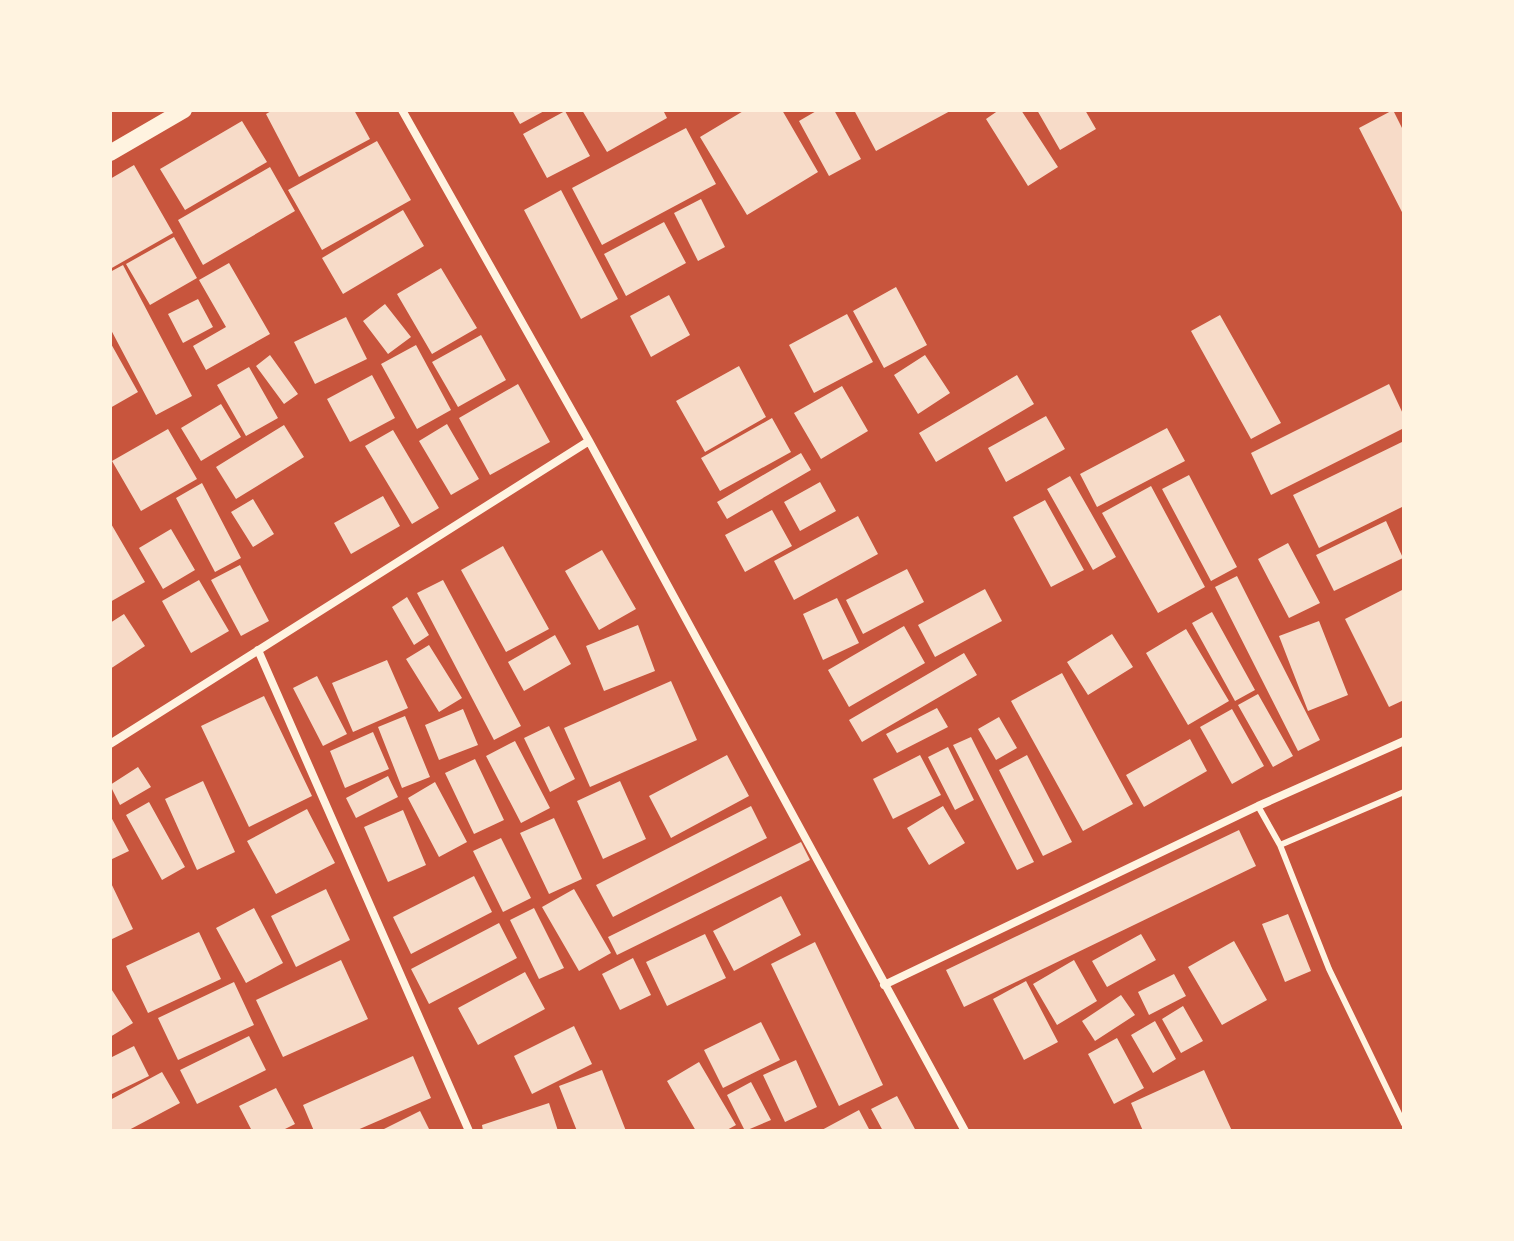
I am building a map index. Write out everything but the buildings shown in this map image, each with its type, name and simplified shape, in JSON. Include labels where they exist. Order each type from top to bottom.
[{"type":"main road","points":[[110,153],[184,110]]},
{"type":"street","points":[[402,110],[589,441],[965,1131]]},
{"type":"street","points":[[110,744],[589,441]]},
{"type":"street","points":[[258,650],[469,1131]]},
{"type":"street","points":[[884,985],[1258,806],[1404,741]]},
{"type":"lane","points":[[1280,845],[1404,792]]},
{"type":"lane","points":[[1258,806],[1280,845],[1329,969],[1404,1124]]}]
